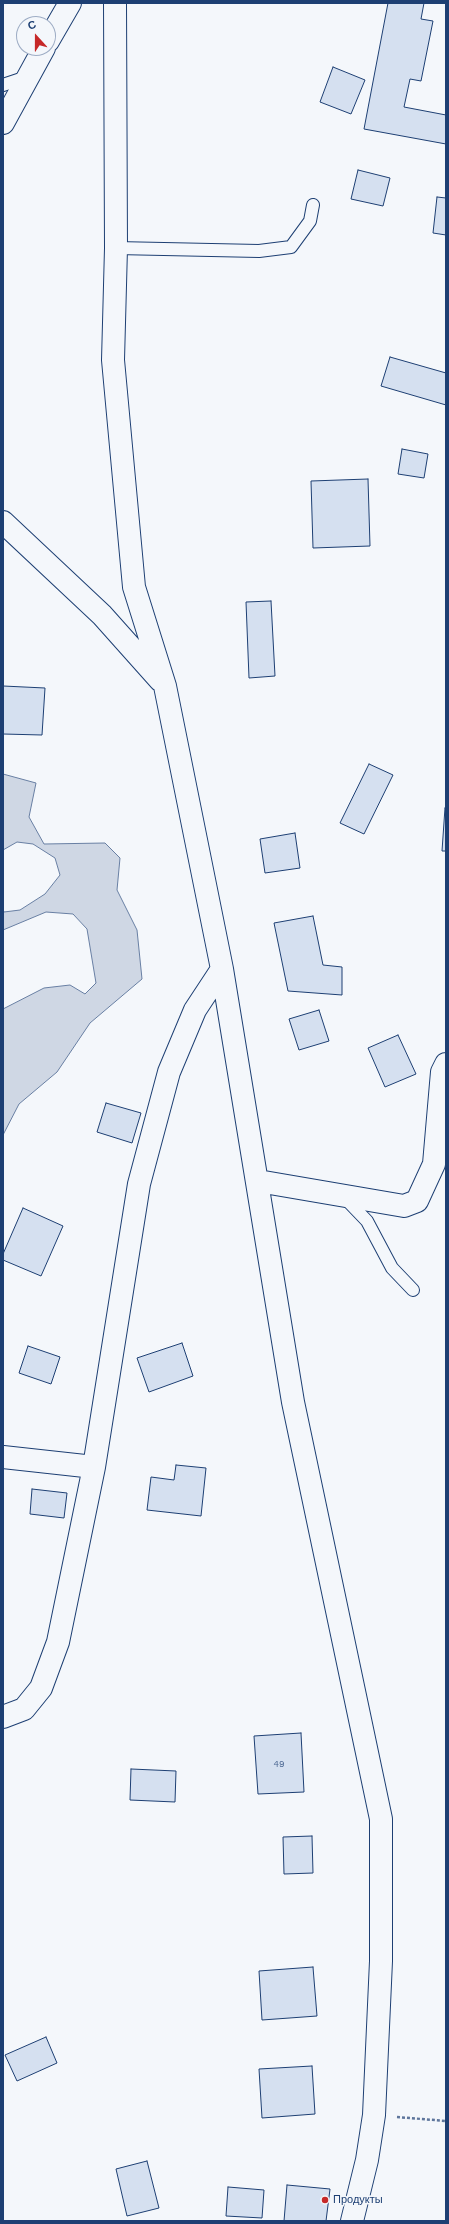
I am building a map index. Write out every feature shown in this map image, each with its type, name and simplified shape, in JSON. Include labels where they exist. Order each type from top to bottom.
[{"type":"street","points":[[56,27],[70,3]]},
{"type":"street","points":[[115,3],[116,248],[113,360],[134,586],[165,686],[222,969],[258,1181],[293,1402],[381,1819],[381,1961],[374,2115],[367,2160],[352,2221]]},
{"type":"street","points":[[3,123],[39,56]]},
{"type":"street","points":[[3,522],[102,615],[165,686]]},
{"type":"street","points":[[3,1716],[24,1709],[41,1688],[58,1642],[94,1467],[139,1184],[169,1072],[195,1010],[222,969]]},
{"type":"street","points":[[258,1181],[404,1206],[417,1201],[434,1164],[442,1072],[446,1064]]},
{"type":"street","points":[[3,1457],[94,1467]]},
{"type":"lane","points":[[3,85],[27,77]]},
{"type":"lane","points":[[116,248],[259,251],[291,247],[310,221],[312,205]]},
{"type":"lane","points":[[343,1196],[367,1221],[392,1268],[413,1290]]},
{"type":"path","points":[[374,2115],[446,2121]]},
{"type":"shaded area","points":[[3,774],[36,783],[29,817],[44,844],[105,843],[120,858],[117,890],[137,930],[142,979],[90,1023],[57,1072],[19,1104],[3,1135],[3,1009],[44,988],[70,985],[85,994],[96,983],[87,929],[73,914],[46,912],[3,930],[3,910],[4,912],[20,910],[45,894],[60,875],[55,858],[33,844],[17,842],[3,850]]},
{"type":"building","points":[[388,3],[424,3],[421,19],[433,21],[421,81],[410,79],[404,107],[446,115],[446,144],[364,129]]},
{"type":"building","points":[[333,67],[365,80],[351,114],[320,102]]},
{"type":"building","points":[[358,170],[390,178],[383,206],[351,199]]},
{"type":"building","points":[[437,197],[446,198],[446,235],[433,233]]},
{"type":"building","points":[[390,357],[446,373],[446,405],[381,386]]},
{"type":"building","points":[[402,449],[428,454],[424,478],[398,474]]},
{"type":"building","points":[[368,479],[370,546],[313,548],[311,481]]},
{"type":"building","points":[[271,601],[275,676],[249,678],[246,602]]},
{"type":"building","points":[[3,686],[45,688],[42,735],[3,734]]},
{"type":"building","points":[[369,764],[393,775],[364,834],[340,823]]},
{"type":"building","points":[[445,808],[446,851],[442,851]]},
{"type":"building","points":[[295,833],[300,868],[265,873],[260,839]]},
{"type":"building","points":[[313,916],[323,965],[342,967],[342,995],[288,991],[274,923]]},
{"type":"building","points":[[319,1010],[329,1041],[299,1050],[289,1019]]},
{"type":"building","points":[[398,1035],[416,1074],[385,1087],[368,1048]]},
{"type":"building","points":[[106,1103],[141,1113],[132,1143],[97,1132]]},
{"type":"building","points":[[23,1208],[63,1226],[41,1276],[3,1260],[3,1254]]},
{"type":"building","points":[[182,1343],[193,1376],[149,1392],[137,1358]]},
{"type":"building","points":[[28,1346],[60,1357],[51,1384],[19,1373]]},
{"type":"building","points":[[176,1465],[206,1468],[201,1516],[147,1510],[151,1477],[174,1480]]},
{"type":"building","points":[[32,1489],[67,1493],[64,1518],[30,1514]]},
{"type":"building","points":[[301,1733],[304,1792],[258,1794],[254,1736]]},
{"type":"building","points":[[131,1769],[176,1771],[175,1802],[130,1800]]},
{"type":"building","points":[[312,1836],[313,1873],[284,1874],[283,1837]]},
{"type":"building","points":[[313,1967],[317,2016],[262,2020],[259,1971]]},
{"type":"building","points":[[46,2037],[57,2063],[17,2081],[5,2055]]},
{"type":"building","points":[[312,2066],[315,2114],[262,2118],[259,2069]]},
{"type":"building","points":[[147,2161],[159,2208],[127,2216],[116,2169]]},
{"type":"building","points":[[287,2185],[330,2189],[326,2221],[284,2221]]},
{"type":"building","points":[[228,2187],[264,2190],[262,2218],[226,2216]]},
{"type":"place","name":"Продукты","points":[[325,2200]]}]
